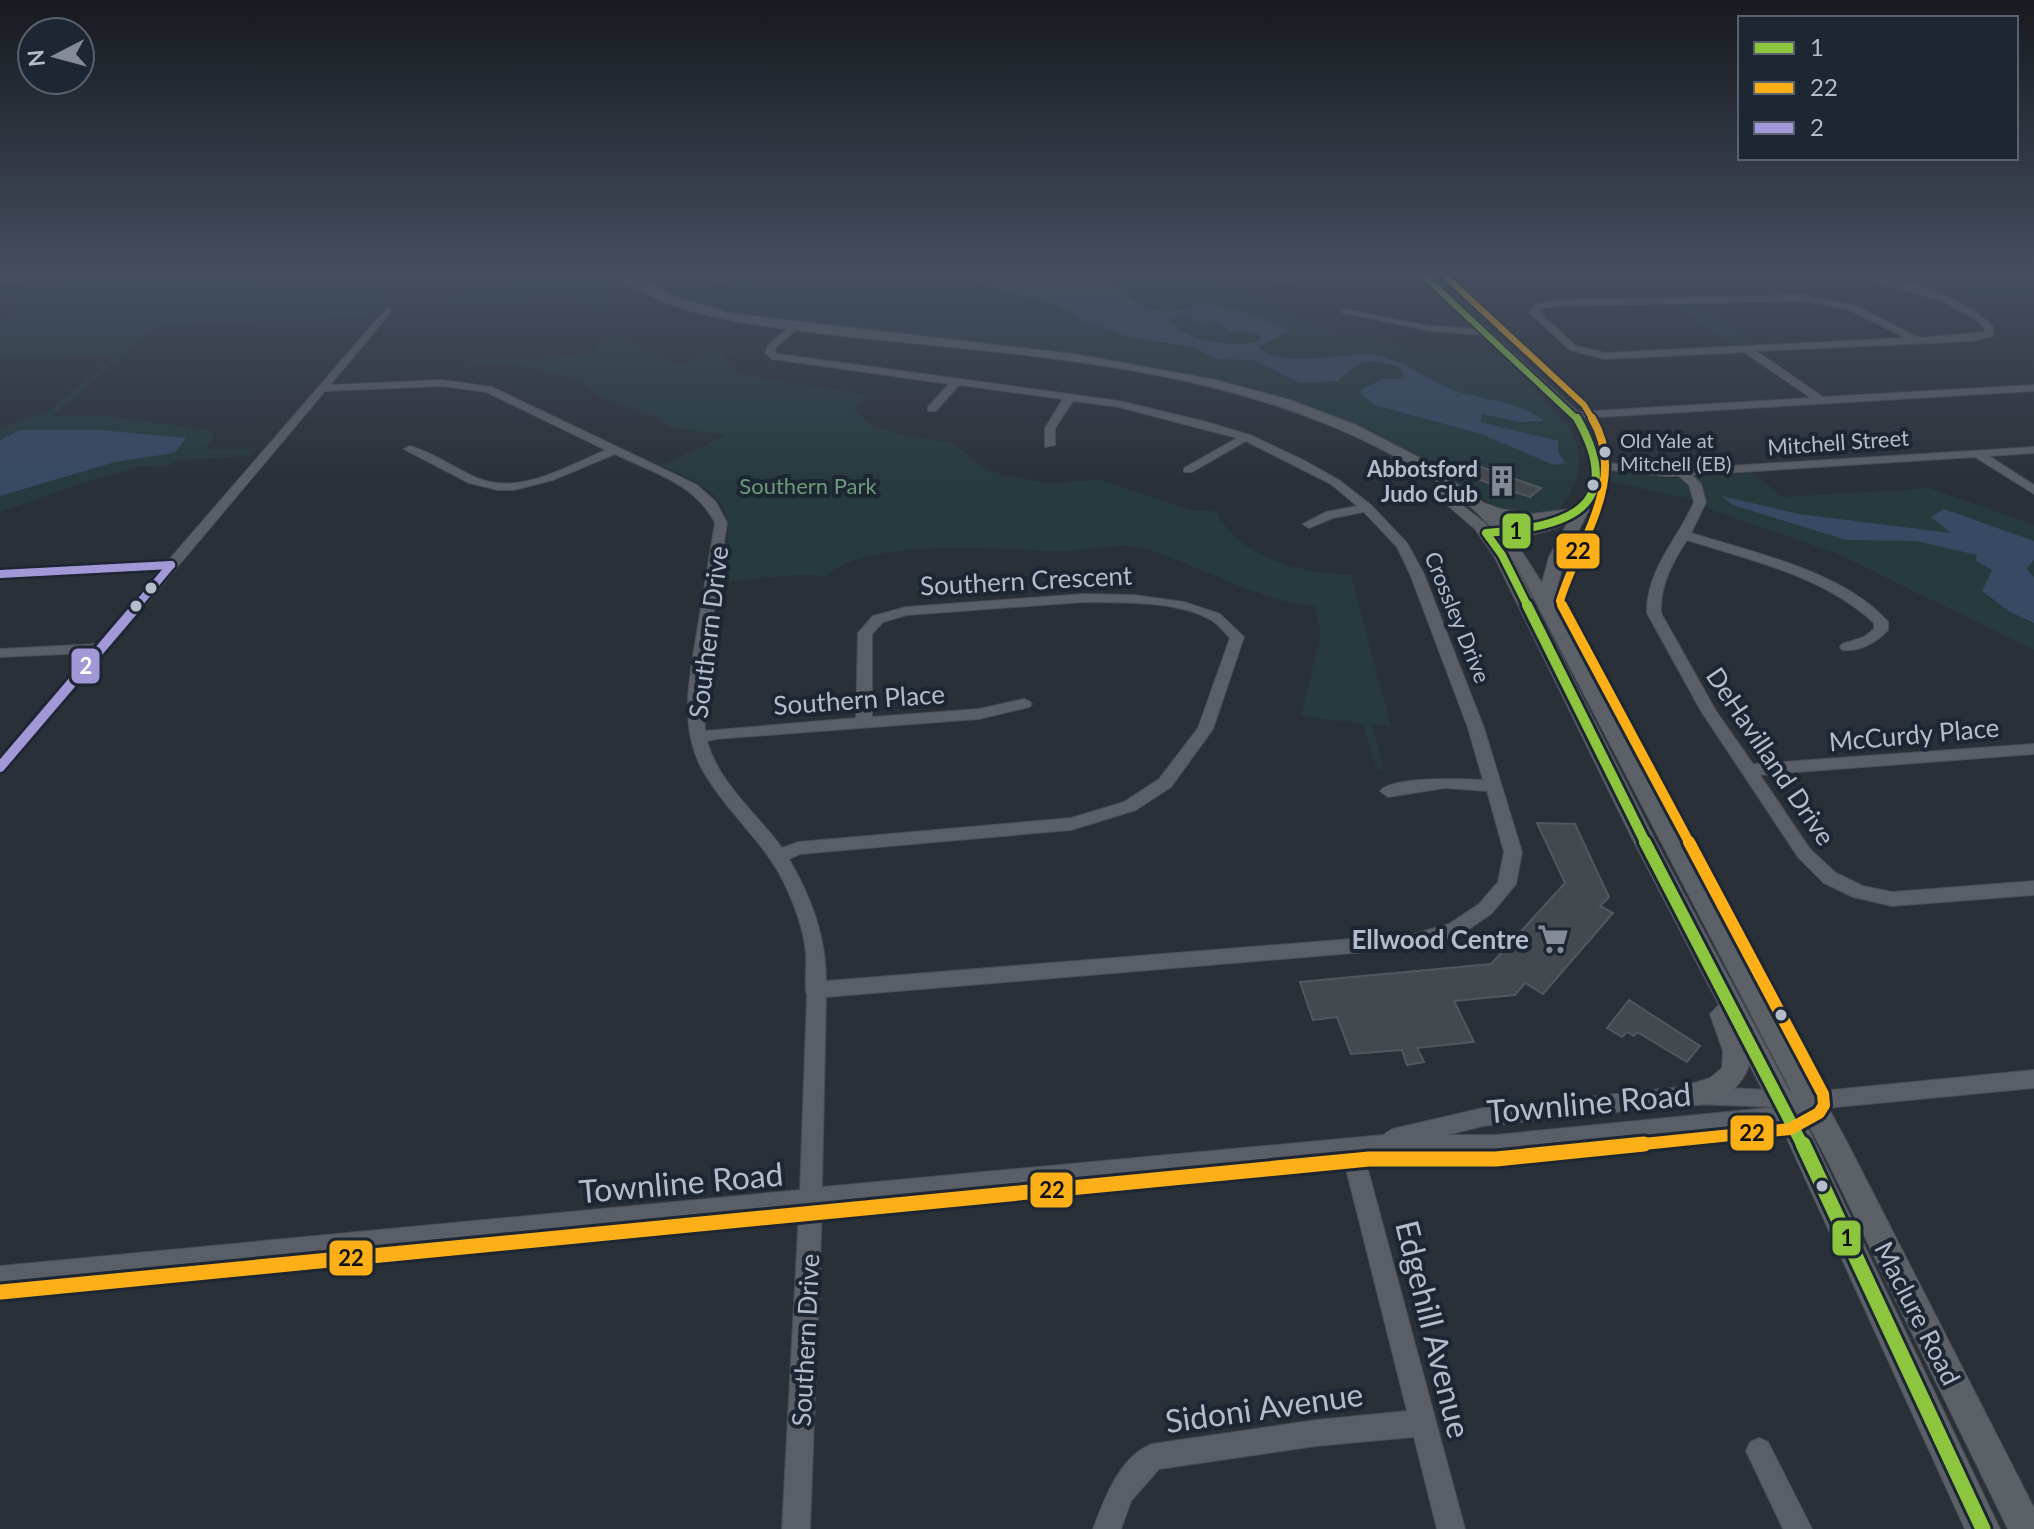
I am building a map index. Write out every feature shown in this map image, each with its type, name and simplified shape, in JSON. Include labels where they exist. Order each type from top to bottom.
[{"type":"main road","name":"Maclure Road","points":[[889,343],[1127,373],[1236,395],[1331,428],[1400,463],[1495,532],[1502,555],[1720,984],[1793,1104],[2026,1529]]},
{"type":"main road","name":"Maclure Road","points":[[938,343],[1128,367],[1242,390],[1371,437],[1443,478],[1476,504],[1545,603],[1793,1104],[1983,1529]]},
{"type":"main road","points":[[1476,504],[1498,513],[1536,520],[1581,510]]},
{"type":"main road","points":[[1545,603],[1557,557],[1581,510]]},
{"type":"main road","points":[[1690,1095],[1723,1084],[1735,1066],[1735,1045],[1716,1001],[1720,984]]},
{"type":"street","points":[[0,767],[360,343]]},
{"type":"street","name":"Crossley Drive","points":[[775,343],[770,353],[775,357],[1119,404],[1246,437],[1335,482],[1367,508],[1403,546],[1417,574],[1495,786],[1513,852],[1507,884],[1485,909],[1455,929],[1413,941],[814,990]]},
{"type":"street","points":[[1495,532],[1554,525],[1581,510],[1597,465],[1592,440],[1575,415],[1497,343]]},
{"type":"street","points":[[1567,343],[1588,353],[1614,356],[1853,343]]},
{"type":"street","points":[[1746,349],[1822,401]]},
{"type":"street","name":"Southern Drive","points":[[323,388],[442,383],[478,387],[507,396],[612,451],[693,487],[712,505],[721,523],[696,685],[697,738],[712,776],[778,856],[792,879],[815,944],[811,1201],[796,1529]]},
{"type":"street","points":[[932,409],[955,383]]},
{"type":"street","points":[[1575,415],[2034,388]]},
{"type":"street","points":[[1049,445],[1050,428],[1070,397]]},
{"type":"street","points":[[1188,470],[1246,437]]},
{"type":"street","points":[[410,449],[430,455],[483,485],[506,487],[533,482],[612,451]]},
{"type":"street","name":"Mitchell Street","points":[[1597,465],[1682,472],[2034,450]]},
{"type":"street","points":[[1976,453],[2034,490]]},
{"type":"street","name":"DeHavilland Drive","points":[[1682,472],[1695,484],[1700,502],[1655,589],[1652,598],[1654,613],[1709,711],[1816,867],[1859,892],[1906,899],[2034,888]]},
{"type":"street","points":[[1309,524],[1330,515],[1367,508]]},
{"type":"street","points":[[1685,535],[1783,569],[1858,602],[1881,622],[1881,630],[1869,640],[1847,647]]},
{"type":"street","points":[[0,574],[171,565]]},
{"type":"street","name":"Southern Crescent","points":[[778,856],[798,848],[1071,824],[1130,806],[1165,783],[1205,729],[1237,637],[1230,623],[1209,611],[1142,598],[906,611],[878,619],[865,633],[864,722]]},
{"type":"street","points":[[0,653],[101,648]]},
{"type":"street","name":"Southern Place","points":[[697,738],[979,714],[1024,704]]},
{"type":"street","name":"McCurdy Place","points":[[1749,770],[2034,749]]},
{"type":"street","points":[[1388,791],[1445,783],[1495,786]]},
{"type":"street","name":"Townline Road","points":[[0,1278],[1359,1146],[1495,1145],[1793,1104],[2034,1079]]},
{"type":"street","name":"Townline Road","points":[[1359,1146],[1483,1117],[1690,1095],[1793,1104]]},
{"type":"street","name":"Edgehill Avenue","points":[[1359,1146],[1423,1423],[1451,1529]]},
{"type":"street","name":"Sidoni Avenue","points":[[1107,1529],[1121,1492],[1152,1457],[1316,1433],[1423,1423]]},
{"type":"street","points":[[1759,1451],[1798,1529]]},
{"type":"green space","points":[[0,343],[137,343],[52,416],[107,416],[211,430],[215,436],[205,449],[256,449],[250,456],[178,460],[170,465],[137,467],[0,512],[0,428],[48,411],[116,355],[0,359]]},
{"type":"green space","name":"Southern Park","points":[[597,343],[633,343],[678,366],[707,353],[762,348],[723,355],[728,365],[746,376],[867,395],[853,409],[875,428],[954,444],[981,466],[1003,475],[1046,483],[1100,480],[1194,511],[1215,510],[1239,540],[1274,560],[1312,571],[1351,575],[1391,726],[1372,725],[1384,770],[1376,770],[1363,724],[1301,716],[1321,632],[1314,605],[1299,605],[1257,593],[1147,549],[1128,546],[1068,551],[977,548],[907,550],[875,555],[847,564],[825,577],[791,576],[722,582],[728,536],[723,507],[702,486],[661,465],[727,435],[672,428],[658,418],[599,396],[585,384],[566,376],[519,366],[462,360],[592,355]]},
{"type":"green space","points":[[959,343],[1395,343],[1423,349],[1502,354],[1570,429],[1578,451],[1578,472],[1571,492],[1557,512],[1540,516],[1503,511],[1374,432],[1252,387],[1132,365]]},
{"type":"green space","points":[[1730,343],[1758,345],[1734,346]]},
{"type":"green space","points":[[1602,469],[1677,478],[1753,473],[1783,497],[1930,488],[2034,525],[2034,650],[1833,552],[1712,510],[1693,500],[1599,479]]},
{"type":"water","points":[[1170,343],[1265,343],[1259,346],[1267,353],[1294,358],[1382,357],[1446,387],[1532,413],[1545,421],[1519,422],[1482,414],[1480,422],[1558,441],[1558,452],[1566,463],[1554,465],[1481,434],[1375,405],[1361,395],[1361,390],[1382,379],[1400,379],[1404,375],[1397,366],[1374,361],[1361,363],[1337,381],[1300,383],[1254,360],[1216,359],[1192,347]]},
{"type":"water","points":[[20,430],[100,430],[186,438],[174,453],[115,462],[0,496],[0,440]]},
{"type":"water","points":[[1721,496],[1799,514],[1951,533],[1931,517],[1944,509],[2034,541],[2034,560],[2027,569],[2034,577],[2034,623],[2010,612],[1982,591],[1992,570],[1976,561],[1977,555],[1916,541],[1846,540],[1733,505]]},
{"type":"building","name":"Abbotsford Judo Club","points":[[1475,465],[1541,488],[1530,497],[1462,474]]},
{"type":"building","name":"Ellwood Centre","points":[[1537,823],[1575,824],[1609,897],[1600,906],[1613,913],[1543,994],[1525,983],[1515,995],[1454,1001],[1474,1042],[1417,1048],[1424,1062],[1407,1065],[1402,1050],[1351,1054],[1337,1017],[1313,1020],[1300,982],[1491,964],[1565,883]]},
{"type":"building","points":[[1629,1000],[1700,1046],[1687,1062],[1637,1032],[1634,1036],[1627,1032],[1622,1037],[1607,1028]]},
{"type":"transit line","name":"1","points":[[1497,343],[1575,415],[1591,448],[1594,480],[1590,495],[1581,508],[1568,518],[1549,526],[1486,533],[1502,555],[1643,838],[1789,1115],[1983,1529]]},
{"type":"transit line","name":"22","points":[[1,1292],[1369,1159],[1496,1159],[1790,1129],[1819,1113],[1824,1105],[1823,1094],[1560,601],[1568,574],[1599,503],[1606,480],[1607,457],[1600,432],[1584,405],[1518,343]]},
{"type":"transit line","name":"2","points":[[0,574],[171,565]]},
{"type":"transit line","name":"2","points":[[0,767],[171,565]]},
{"type":"place","name":"Old Yale at Mitchell (EB)","points":[[1605,452]]},
{"type":"place","name":"Abbotsford Judo Club","points":[[1502,481]]},
{"type":"place","name":"Ellwood Centre","points":[[1553,939]]}]
